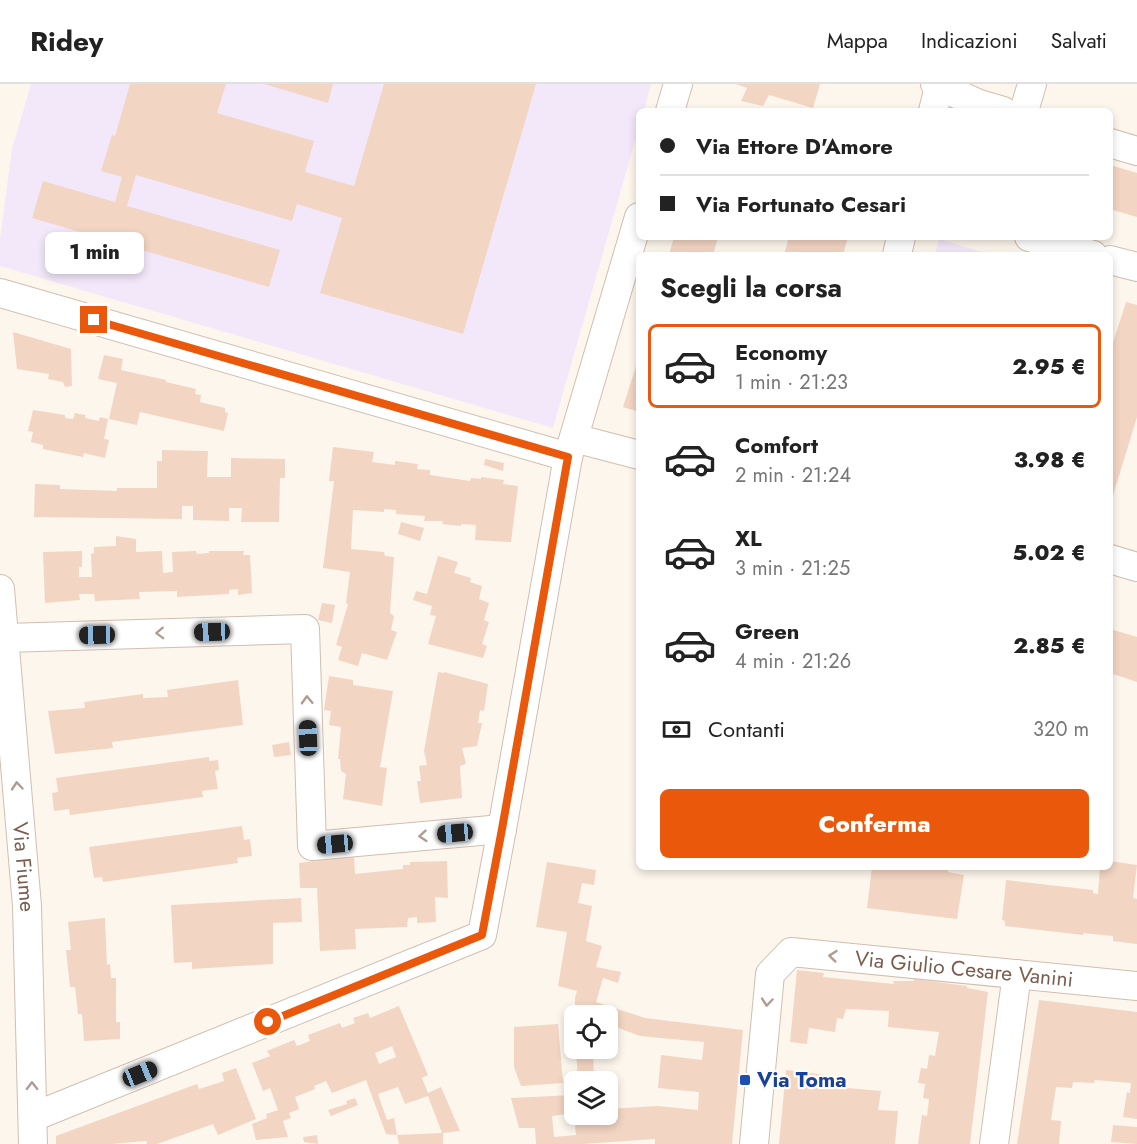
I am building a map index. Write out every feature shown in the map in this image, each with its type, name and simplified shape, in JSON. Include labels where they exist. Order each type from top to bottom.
[{"type":"street","points":[[671,108],[678,84]]},
{"type":"street","points":[[1025,108],[1032,84]]},
{"type":"street","points":[[936,94],[989,100]]},
{"type":"street","points":[[1113,144],[1137,151]]},
{"type":"street","points":[[33,1131],[482,935],[571,447],[636,226]]},
{"type":"street","points":[[1040,240],[1082,252]]},
{"type":"street","points":[[1113,261],[1137,267]]},
{"type":"street","points":[[0,293],[571,447],[636,455]]},
{"type":"street","points":[[1113,560],[1137,567]]},
{"type":"street","name":"Via Fiume","points":[[0,589],[27,906],[33,1131]]},
{"type":"street","points":[[5,638],[304,629],[312,846],[502,829]]},
{"type":"street","name":"Via Giulio Cesare Vanini","points":[[754,1144],[770,974],[791,952],[1137,987]]},
{"type":"street","points":[[994,1144],[1017,974]]},
{"type":"shaded area","points":[[31,84],[651,84],[645,108],[636,108],[636,138],[553,428],[0,266],[0,239],[12,149]]},
{"type":"shaded area","points":[[939,240],[942,240],[982,252],[936,252]]},
{"type":"building","points":[[130,84],[226,84],[217,113],[314,141],[305,172],[354,186],[384,84],[536,84],[463,334],[320,293],[342,218],[297,204],[292,221],[136,175],[127,206],[280,250],[269,287],[32,218],[43,181],[115,202],[122,177],[101,171],[112,135],[115,136]]},
{"type":"building","points":[[264,84],[333,84],[328,103]]},
{"type":"building","points":[[736,84],[820,84],[813,108],[769,95],[763,106],[741,101],[747,88]]},
{"type":"building","points":[[1113,166],[1137,173],[1137,217],[1113,210]]},
{"type":"building","points":[[673,240],[717,240],[714,252],[670,252]]},
{"type":"building","points":[[788,240],[847,240],[844,252],[785,252]]},
{"type":"building","points":[[1126,302],[1137,305],[1137,417],[1113,495],[1113,343]]},
{"type":"building","points":[[13,332],[71,349],[72,386],[65,387],[63,382],[48,379],[49,374],[17,369]]},
{"type":"building","points":[[104,355],[123,359],[121,370],[196,389],[195,394],[201,395],[200,402],[225,408],[225,412],[228,413],[224,431],[140,412],[137,425],[109,419],[117,383],[98,379]]},
{"type":"building","points":[[636,366],[636,411],[623,407]]},
{"type":"building","points":[[33,410],[65,415],[65,418],[73,419],[75,413],[99,421],[100,417],[108,419],[104,439],[109,440],[105,458],[84,453],[83,457],[43,449],[43,445],[31,442],[33,432],[28,431]]},
{"type":"building","points":[[333,447],[374,452],[372,462],[395,465],[395,461],[418,464],[417,469],[430,470],[430,475],[470,481],[471,478],[481,479],[481,477],[504,480],[503,484],[518,486],[511,542],[475,540],[476,525],[461,524],[461,526],[442,524],[443,521],[424,521],[425,516],[396,514],[396,510],[384,509],[384,512],[353,510],[351,549],[384,552],[385,556],[394,557],[390,613],[394,616],[391,630],[397,632],[387,660],[362,653],[358,666],[338,660],[342,647],[336,645],[348,604],[346,603],[350,572],[323,568],[334,481],[329,481]]},
{"type":"building","points":[[162,450],[208,451],[207,477],[231,477],[231,458],[285,459],[285,478],[280,478],[279,522],[241,522],[242,508],[229,508],[229,521],[193,520],[193,506],[182,506],[182,519],[34,517],[35,484],[60,485],[60,489],[117,491],[117,488],[157,488],[157,461],[162,461]]},
{"type":"building","points":[[485,459],[504,463],[503,471],[484,465]]},
{"type":"building","points":[[401,522],[424,528],[420,541],[398,534]]},
{"type":"building","points":[[116,536],[136,539],[136,552],[162,551],[163,573],[173,572],[172,552],[196,551],[197,554],[209,553],[209,551],[244,551],[243,555],[250,555],[252,593],[238,595],[238,589],[229,590],[229,594],[177,597],[177,591],[139,592],[140,599],[95,601],[94,594],[79,594],[80,600],[45,603],[43,552],[82,551],[82,567],[79,567],[79,577],[92,577],[91,554],[94,553],[94,547],[116,546]]},
{"type":"building","points":[[438,556],[458,562],[454,573],[471,578],[470,582],[482,586],[479,599],[489,603],[484,620],[489,622],[482,644],[487,646],[483,658],[428,644],[436,616],[430,615],[432,606],[413,600],[416,591],[427,594]]},
{"type":"building","points":[[322,603],[335,605],[332,623],[318,620]]},
{"type":"building","points":[[1113,630],[1137,637],[1137,682],[1113,674]]},
{"type":"building","points":[[438,672],[488,684],[484,711],[480,710],[478,723],[482,723],[477,746],[462,748],[466,764],[460,766],[462,798],[420,803],[417,781],[421,781],[419,766],[427,765],[424,751]]},
{"type":"building","points":[[329,676],[353,680],[353,685],[393,691],[380,767],[387,768],[382,806],[343,799],[346,774],[341,771],[340,759],[338,759],[341,727],[329,725],[331,711],[324,710]]},
{"type":"building","points":[[238,680],[243,725],[112,742],[113,748],[55,754],[48,711],[85,708],[84,702],[143,694],[143,698],[168,697],[167,690]]},
{"type":"building","points":[[289,742],[291,755],[274,757],[272,745]]},
{"type":"building","points":[[209,757],[209,761],[218,760],[219,770],[215,771],[218,789],[202,791],[203,797],[70,815],[69,809],[54,811],[52,793],[58,792],[56,778]]},
{"type":"building","points":[[242,826],[244,840],[250,839],[252,856],[237,858],[238,863],[103,882],[102,877],[94,878],[89,847]]},
{"type":"building","points":[[354,855],[355,874],[403,869],[403,865],[410,865],[410,862],[447,861],[448,898],[435,897],[436,922],[417,923],[417,917],[408,918],[407,927],[355,929],[356,949],[320,951],[317,888],[300,888],[299,863]]},
{"type":"building","points":[[1113,861],[1137,865],[1133,898],[1137,899],[1137,944],[1113,941],[1113,936],[1005,926],[1005,921],[1002,920],[1006,880],[1093,890],[1093,893],[1098,894],[1100,870],[1113,870]]},
{"type":"building","points":[[547,862],[596,870],[594,885],[582,883],[578,903],[592,906],[586,941],[602,946],[596,967],[621,972],[618,983],[603,978],[596,1002],[605,1005],[575,1005],[577,991],[558,986],[567,932],[536,927]]},
{"type":"building","points":[[872,870],[948,870],[948,872],[964,875],[957,919],[867,908]]},
{"type":"building","points":[[301,898],[302,922],[273,923],[273,964],[192,969],[192,962],[174,963],[171,905]]},
{"type":"building","points":[[105,918],[107,965],[110,964],[111,978],[116,978],[116,1022],[120,1022],[120,1039],[84,1041],[82,1014],[78,1014],[75,987],[70,987],[66,950],[71,950],[68,922]]},
{"type":"building","points":[[797,970],[824,973],[823,977],[894,984],[893,981],[914,981],[914,979],[967,986],[967,988],[988,992],[970,1144],[918,1144],[922,1115],[927,1116],[929,1099],[923,1098],[925,1084],[918,1083],[921,1068],[927,1069],[929,1055],[935,1056],[939,1032],[888,1027],[889,1011],[846,1009],[843,1019],[837,1018],[835,1032],[809,1028],[807,1044],[790,1042]]},
{"type":"building","points":[[1039,1000],[1137,1012],[1137,1119],[1123,1117],[1127,1092],[1130,1093],[1131,1083],[1095,1080],[1094,1083],[1073,1082],[1072,1088],[1056,1087],[1051,1120],[1061,1121],[1059,1144],[1017,1144]]},
{"type":"building","points":[[399,1006],[428,1075],[422,1078],[428,1093],[441,1087],[460,1131],[443,1133],[443,1144],[399,1144],[397,1135],[386,1134],[366,1080],[332,1093],[326,1081],[314,1086],[315,1089],[295,1097],[299,1109],[289,1113],[291,1118],[283,1121],[288,1137],[256,1140],[252,1124],[267,1118],[266,1114],[278,1110],[270,1088],[263,1091],[252,1063],[270,1056],[267,1051],[294,1040],[297,1046],[310,1041],[308,1035],[340,1023],[342,1028],[355,1023],[353,1018],[368,1013],[370,1018]],"holes":[[[392,1046],[396,1057],[379,1064],[375,1053]],[[398,1087],[405,1104],[428,1096],[442,1133],[397,1135],[394,1118],[387,1120],[378,1094]]]},
{"type":"building","points":[[618,1009],[645,1018],[743,1030],[732,1144],[655,1144],[655,1139],[583,1144],[536,1144],[535,1128],[519,1128],[511,1098],[564,1095],[564,1114],[552,1116],[554,1137],[576,1135],[575,1125],[618,1125],[618,1108],[658,1106],[698,1110],[699,1092],[658,1088],[661,1055],[702,1060],[704,1042],[640,1036],[618,1028]]},
{"type":"building","points":[[558,1024],[563,1083],[521,1086],[514,1067],[514,1027]]},
{"type":"building","points":[[577,1059],[593,1059],[594,1071],[577,1071]]},
{"type":"building","points":[[236,1068],[256,1119],[218,1135],[213,1124],[157,1144],[147,1144],[146,1141],[112,1144],[56,1144],[56,1136],[197,1084],[199,1089],[224,1081],[222,1073]]},
{"type":"building","points":[[786,1070],[826,1075],[826,1086],[881,1091],[878,1110],[898,1111],[895,1144],[779,1144]]},
{"type":"building","points":[[355,1098],[358,1105],[331,1116],[328,1110],[347,1104],[346,1101]]},
{"type":"building","points":[[1113,1125],[1137,1127],[1137,1144],[1111,1142]]},
{"type":"building","points":[[317,1135],[318,1144],[304,1142],[303,1137]]},
{"type":"place","name":"Via Toma","points":[[745,1080]]},
{"type":"route","points":[[94,320],[568,457],[482,935],[268,1022]]}]
